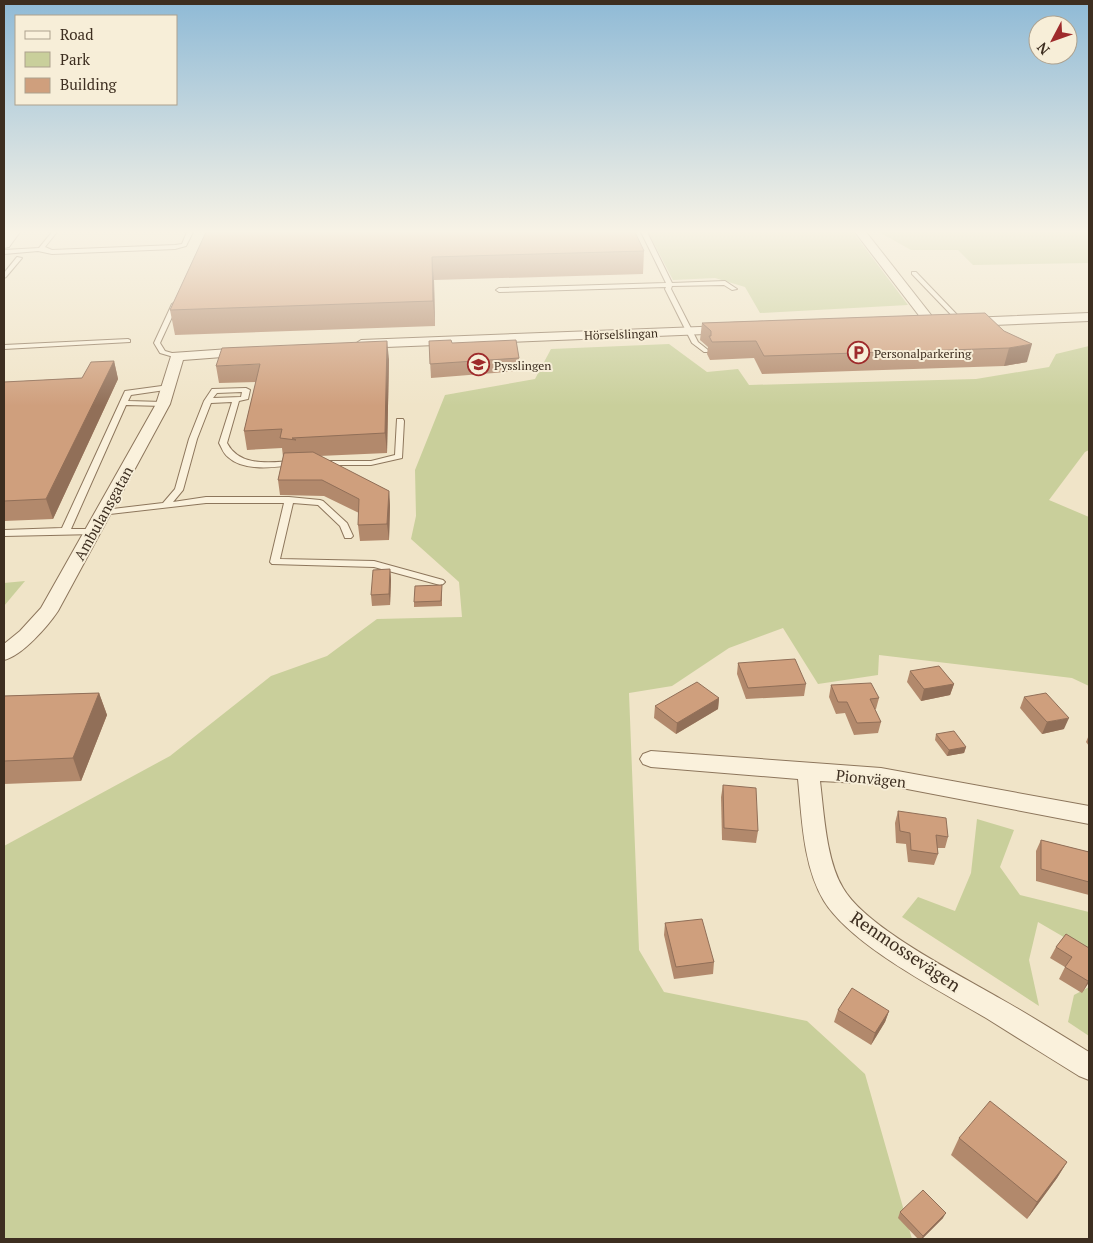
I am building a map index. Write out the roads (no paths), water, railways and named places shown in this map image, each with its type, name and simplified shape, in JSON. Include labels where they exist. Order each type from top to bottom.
[{"type":"street","points":[[905,290],[931,324]]},
{"type":"street","points":[[912,324],[962,322],[980,325],[1089,318]]},
{"type":"street","name":"Hörselslingan","points":[[348,345],[386,342],[736,330]]},
{"type":"street","points":[[177,356],[259,351]]},
{"type":"street","name":"Ambulansgatan","points":[[4,654],[27,635],[49,611],[163,404],[177,356]]},
{"type":"street","name":"Pionvägen","points":[[651,759],[881,776],[1089,815]]},
{"type":"street","name":"Renmossevägen","points":[[808,772],[824,872],[834,896],[846,911],[884,940],[930,971],[1089,1067]]},
{"type":"lane","points":[[668,290],[694,343],[706,351]]},
{"type":"lane","points":[[930,290],[962,322]]},
{"type":"lane","points":[[177,300],[157,343],[162,352],[177,356]]},
{"type":"lane","points":[[4,347],[128,341]]},
{"type":"lane","points":[[65,531],[128,393],[169,387]]},
{"type":"lane","points":[[167,503],[179,490],[193,439],[208,401],[215,391],[246,390],[244,399],[208,401]]},
{"type":"lane","points":[[236,400],[223,443],[229,454],[240,462],[270,464],[378,463],[399,456],[400,422]]},
{"type":"lane","points":[[123,403],[163,404]]},
{"type":"lane","points":[[104,512],[154,508],[167,503],[206,500],[289,500],[320,503],[344,525],[348,536]]},
{"type":"lane","points":[[289,500],[275,562],[374,564],[440,582]]},
{"type":"lane","points":[[4,534],[65,531],[93,532]]},
{"type":"place","name":"Personalparkering","points":[[858,353]]},
{"type":"place","name":"Pysslingen","points":[[478,365]]}]
